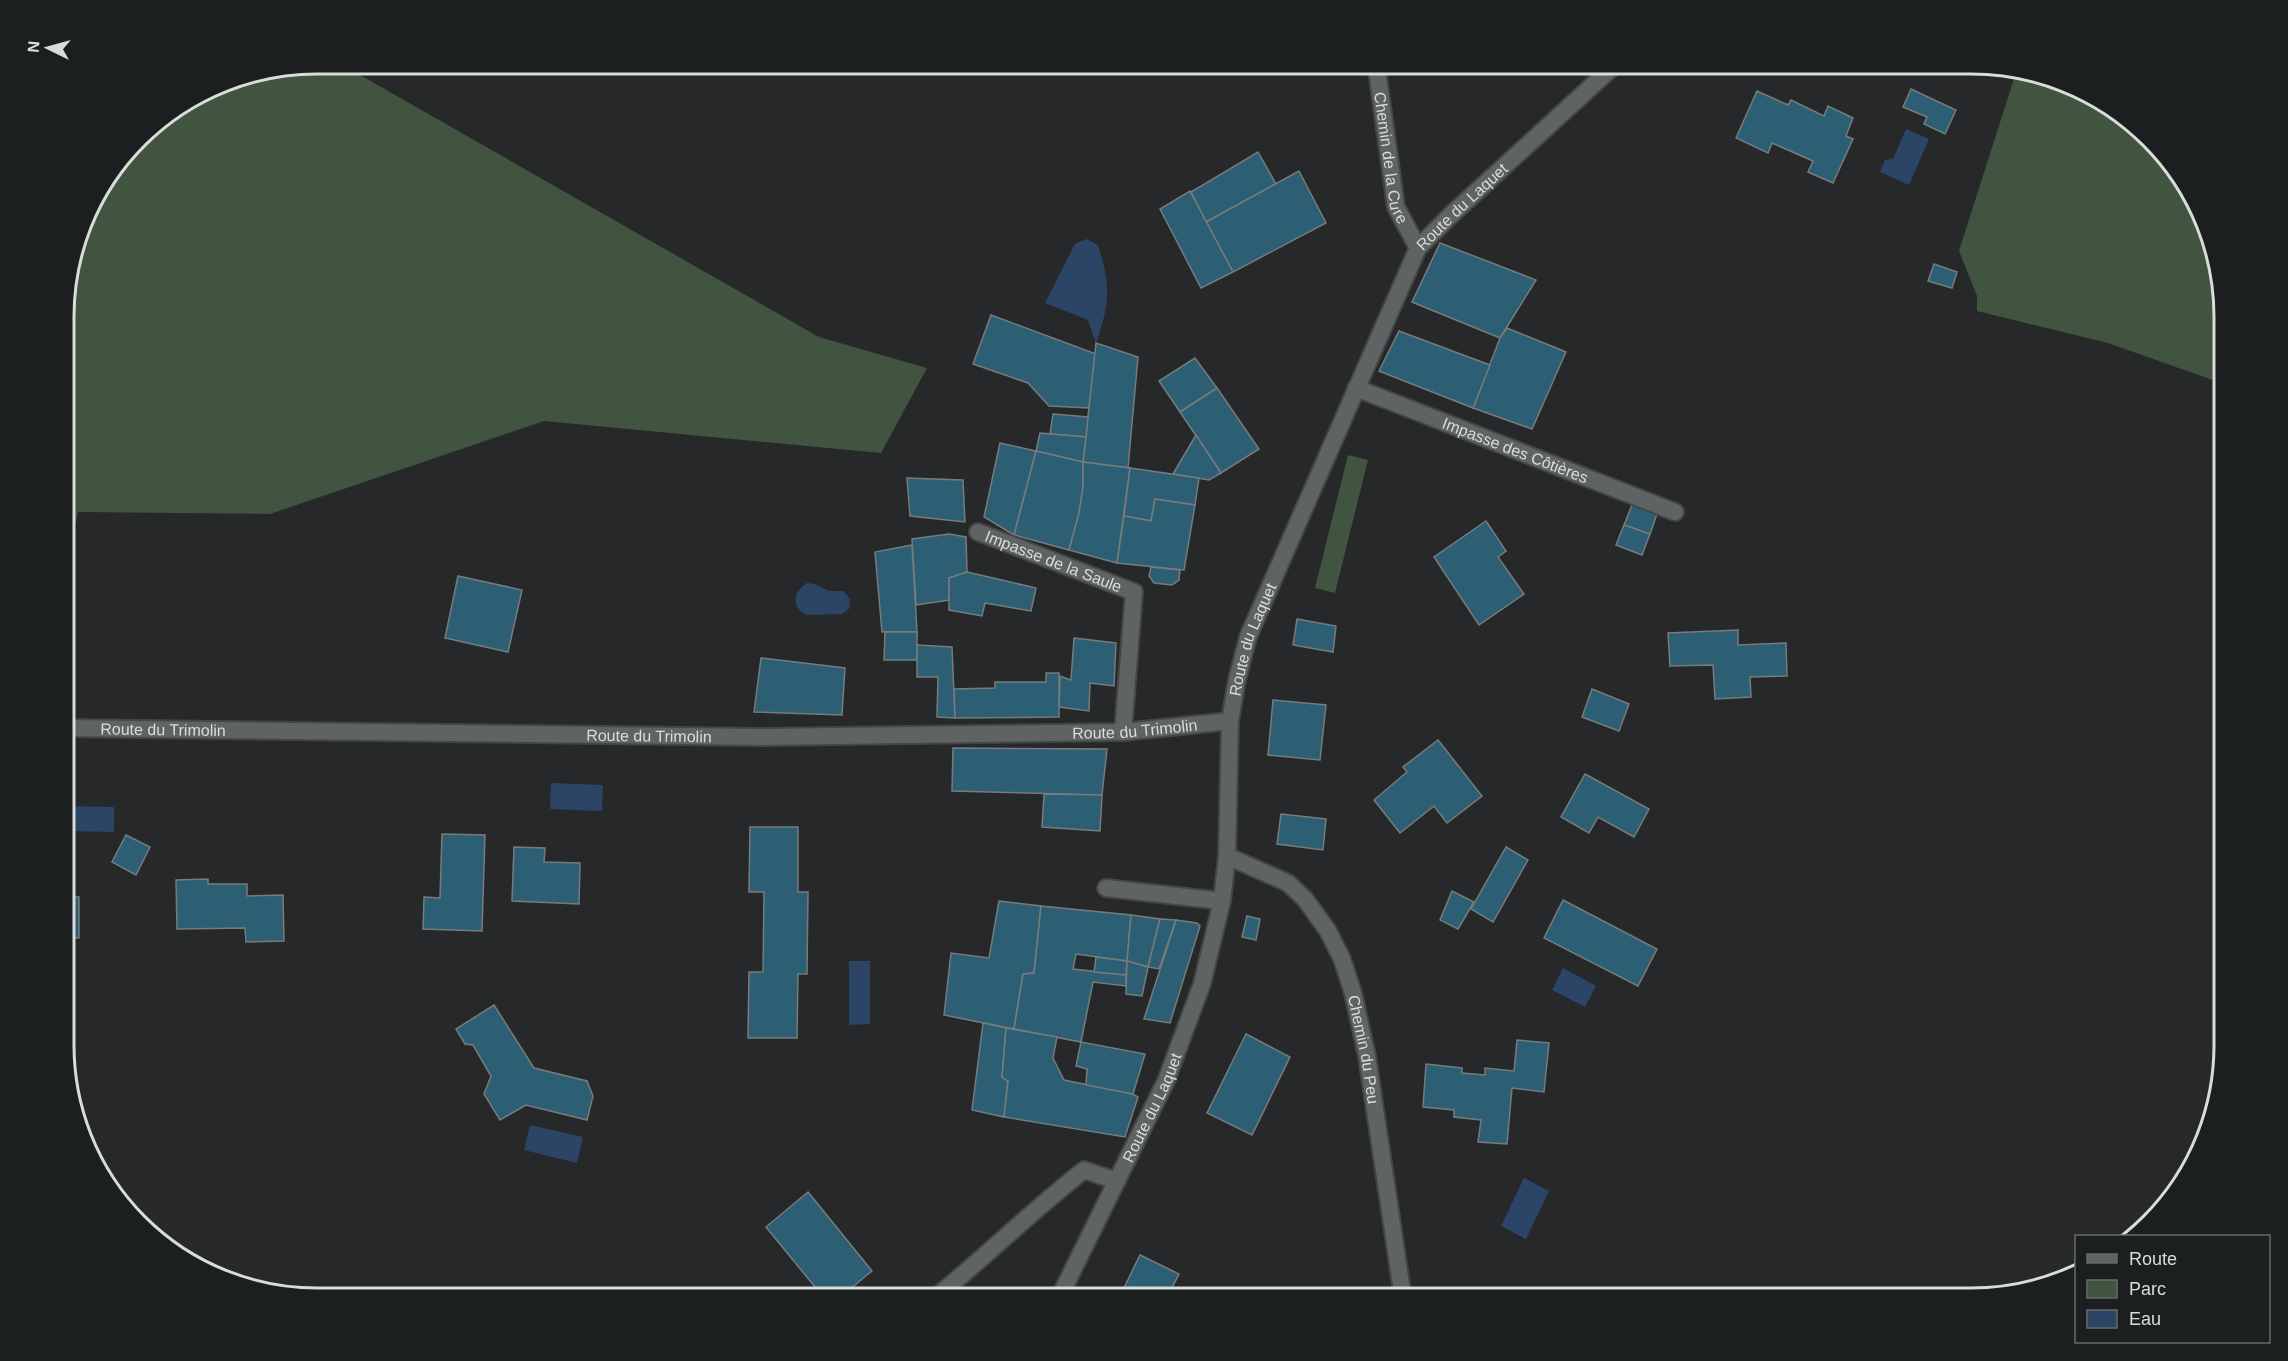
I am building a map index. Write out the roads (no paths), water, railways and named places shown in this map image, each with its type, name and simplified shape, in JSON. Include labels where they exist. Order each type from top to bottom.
[{"type":"street","name":"Chemin de la Cure","points":[[1378,74],[1396,207],[1418,248]]},
{"type":"street","name":"Route du Laquet","points":[[1064,1288],[1166,1081],[1202,984],[1222,902],[1227,856],[1230,721],[1248,637],[1418,248],[1605,74]]},
{"type":"street","name":"Impasse des Côtières","points":[[1356,388],[1675,512]]},
{"type":"street","name":"Impasse de la Saule","points":[[978,532],[1134,592],[1123,732]]},
{"type":"street","name":"Route du Trimolin","points":[[74,728],[760,737],[1123,732],[1230,721]]},
{"type":"street","name":"Chemin du Peu","points":[[1227,856],[1288,884],[1305,899],[1328,931],[1341,959],[1353,993],[1367,1056],[1402,1288]]},
{"type":"street","points":[[1106,888],[1222,902]]},
{"type":"street","points":[[947,1288],[985,1257],[1056,1191],[1084,1170],[1117,1181]]},
{"type":"water","points":[[1906,129],[1929,139],[1909,185],[1880,172],[1885,160],[1893,159]]},
{"type":"water","points":[[1087,239],[1098,245],[1107,283],[1104,317],[1096,343],[1088,320],[1045,303],[1075,244]]},
{"type":"water","points":[[807,583],[829,591],[843,591],[850,599],[849,609],[842,614],[807,615],[802,612],[796,604],[796,599],[799,590]]},
{"type":"water","points":[[551,783],[603,785],[602,811],[550,809]]},
{"type":"water","points":[[74,806],[114,807],[114,832],[74,831]]},
{"type":"water","points":[[849,961],[870,961],[870,1024],[849,1025]]},
{"type":"water","points":[[1563,968],[1596,986],[1585,1007],[1552,990]]},
{"type":"water","points":[[530,1125],[583,1137],[577,1163],[524,1150]]},
{"type":"water","points":[[1524,1178],[1549,1191],[1526,1239],[1501,1226]]}]
